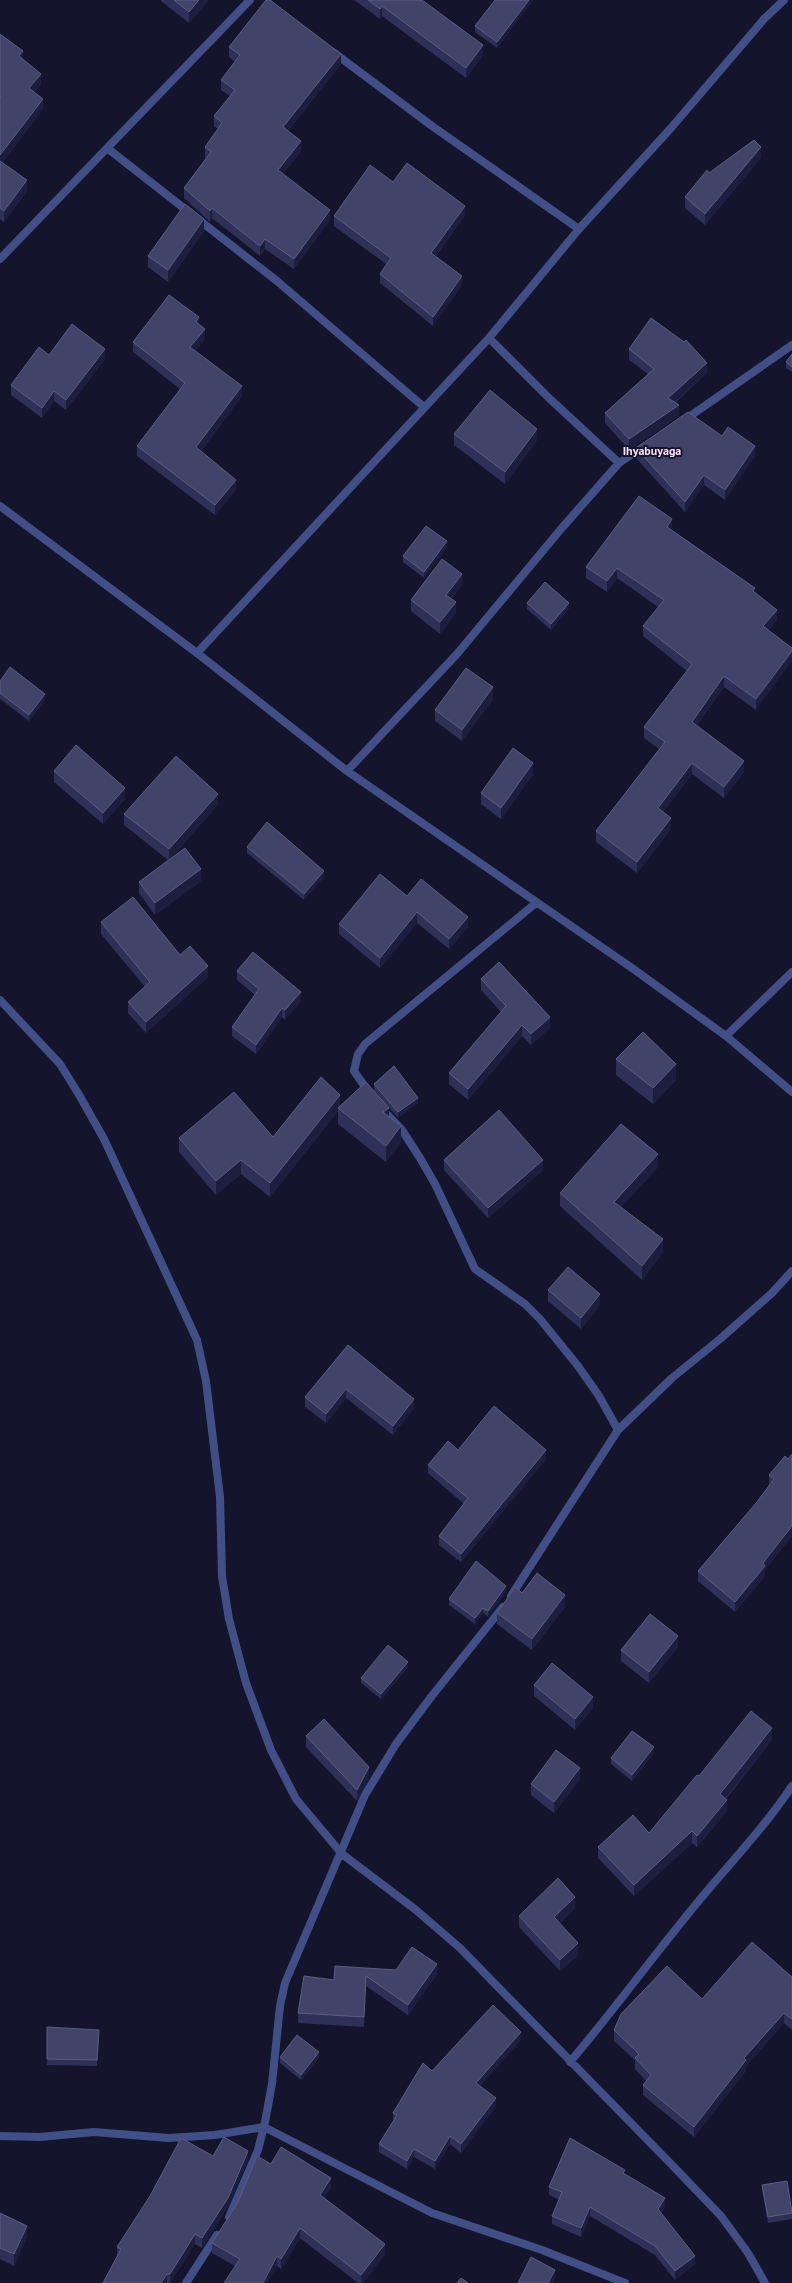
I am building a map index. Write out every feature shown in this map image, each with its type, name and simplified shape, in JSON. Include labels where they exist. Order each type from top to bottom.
[{"type":"street","points":[[0,259],[250,0]]},
{"type":"street","points":[[197,653],[489,338],[578,229],[670,128],[764,19],[784,0]]},
{"type":"street","points":[[326,47],[432,126],[578,229]]},
{"type":"street","points":[[107,148],[276,281],[424,408]]},
{"type":"street","points":[[489,338],[549,398],[620,464]]},
{"type":"street","points":[[676,425],[792,345]]},
{"type":"street","points":[[347,770],[457,654],[561,529],[620,464],[651,442]]},
{"type":"street","points":[[0,506],[197,653],[347,770],[726,1036],[792,1092]]},
{"type":"street","points":[[536,903],[365,1044],[358,1054],[354,1071],[377,1104],[402,1130],[420,1158],[435,1184],[475,1269],[525,1304],[540,1319],[578,1366],[599,1396],[618,1430]]},
{"type":"street","points":[[726,1036],[792,972]]},
{"type":"street","points":[[0,1000],[60,1064],[78,1093],[104,1139],[197,1340],[206,1381],[220,1497],[223,1583],[229,1619],[246,1683],[271,1750],[296,1799],[342,1854],[416,1910],[460,1948],[721,2216],[748,2253],[765,2283]]},
{"type":"street","points":[[186,2283],[233,2210],[258,2150],[272,2084],[280,2006],[286,1983],[314,1912],[342,1854],[365,1795],[396,1744],[431,1697],[501,1610],[618,1430],[672,1378],[772,1293],[792,1271]]},
{"type":"street","points":[[570,2062],[615,2008],[697,1903],[731,1864],[792,1786]]},
{"type":"street","points":[[0,2136],[40,2137],[94,2132],[169,2138],[215,2135],[264,2127],[432,2213],[542,2250],[625,2283]]},
{"type":"building","points":[[174,0],[199,0],[189,12]]},
{"type":"building","points":[[266,0],[270,0],[341,54],[283,127],[301,141],[278,170],[330,210],[294,259],[265,239],[260,246],[212,208],[210,211],[184,188],[211,152],[205,147],[222,123],[214,116],[235,90],[221,80],[240,55],[229,47]]},
{"type":"building","points":[[368,0],[422,0],[483,45],[466,68],[382,6],[380,9]]},
{"type":"building","points":[[495,0],[529,0],[497,42],[475,26]]},
{"type":"building","points":[[0,34],[23,51],[19,56],[41,74],[29,88],[43,99],[0,155],[1,96]]},
{"type":"building","points":[[754,140],[761,147],[705,214],[685,197],[707,170],[709,173]]},
{"type":"building","points":[[0,161],[27,180],[4,211],[0,208]]},
{"type":"building","points":[[407,163],[465,206],[431,253],[462,276],[433,317],[380,274],[391,258],[334,216],[370,165],[393,182]]},
{"type":"building","points":[[185,204],[204,219],[168,270],[148,256]]},
{"type":"building","points":[[169,295],[199,317],[196,322],[205,329],[190,347],[242,386],[196,447],[236,480],[215,505],[137,446],[185,383],[133,342]]},
{"type":"building","points":[[651,318],[684,342],[686,340],[707,363],[668,398],[679,405],[629,439],[605,413],[654,369],[629,349]]},
{"type":"building","points":[[72,324],[105,349],[66,400],[54,391],[42,408],[11,385],[39,347],[49,355]]},
{"type":"building","points":[[792,354],[792,367],[786,362]]},
{"type":"building","points":[[490,390],[537,429],[505,472],[454,434]]},
{"type":"building","points":[[688,412],[722,436],[728,427],[755,446],[725,490],[704,475],[685,502],[636,448]]},
{"type":"building","points":[[639,496],[672,519],[667,527],[755,588],[753,591],[777,610],[763,626],[792,648],[792,651],[756,699],[724,676],[692,722],[744,761],[724,787],[692,763],[658,808],[671,818],[637,862],[596,831],[665,742],[644,727],[692,664],[643,626],[664,600],[617,568],[607,581],[586,567]]},
{"type":"building","points":[[426,526],[447,541],[424,572],[403,556]]},
{"type":"building","points":[[442,559],[462,574],[446,595],[456,602],[440,622],[411,600]]},
{"type":"building","points":[[545,582],[569,603],[551,624],[527,603]]},
{"type":"building","points":[[10,667],[45,694],[29,715],[0,693],[0,681]]},
{"type":"building","points":[[466,668],[493,687],[462,730],[435,710]]},
{"type":"building","points":[[76,745],[125,788],[103,813],[54,771]]},
{"type":"building","points":[[513,748],[533,763],[501,808],[481,793]]},
{"type":"building","points":[[176,756],[218,794],[169,849],[124,814]]},
{"type":"building","points":[[267,822],[324,871],[304,894],[247,847]]},
{"type":"building","points":[[185,848],[201,869],[155,903],[139,882]]},
{"type":"building","points":[[380,874],[407,896],[421,879],[468,917],[449,939],[417,912],[380,958],[339,924]]},
{"type":"building","points":[[133,897],[180,955],[190,946],[208,966],[146,1022],[128,1002],[150,982],[101,922]]},
{"type":"building","points":[[253,952],[301,992],[285,1010],[282,1008],[256,1045],[232,1027],[259,989],[237,971]]},
{"type":"building","points":[[499,962],[550,1017],[531,1034],[522,1025],[468,1089],[449,1073],[506,1006],[481,979]]},
{"type":"building","points":[[643,1032],[676,1064],[653,1088],[616,1059]]},
{"type":"building","points":[[394,1066],[418,1098],[398,1112],[374,1084]]},
{"type":"building","points":[[321,1077],[340,1095],[270,1183],[241,1160],[216,1181],[179,1138],[234,1092],[273,1137]]},
{"type":"building","points":[[366,1082],[389,1108],[383,1112],[401,1126],[386,1146],[338,1108]]},
{"type":"building","points":[[499,1110],[543,1160],[488,1208],[444,1160]]},
{"type":"building","points":[[621,1124],[658,1154],[614,1202],[663,1239],[642,1266],[560,1193]]},
{"type":"building","points":[[568,1267],[600,1294],[581,1318],[548,1290]]},
{"type":"building","points":[[348,1345],[414,1399],[393,1426],[346,1389],[326,1414],[305,1397]]},
{"type":"building","points":[[494,1406],[546,1450],[461,1554],[439,1536],[468,1498],[428,1465],[448,1441],[458,1450]]},
{"type":"building","points":[[792,1454],[792,1526],[763,1563],[765,1566],[735,1602],[698,1571],[757,1502],[774,1479],[769,1475],[785,1456],[788,1459]]},
{"type":"building","points":[[476,1561],[506,1586],[488,1611],[483,1608],[475,1618],[449,1599]]},
{"type":"building","points":[[537,1573],[565,1595],[532,1639],[497,1613],[515,1587],[522,1593]]},
{"type":"building","points":[[650,1614],[678,1636],[649,1672],[621,1650]]},
{"type":"building","points":[[388,1645],[408,1662],[381,1694],[361,1678]]},
{"type":"building","points":[[552,1663],[593,1697],[575,1719],[534,1685]]},
{"type":"building","points":[[751,1711],[772,1728],[720,1794],[727,1800],[697,1836],[692,1831],[634,1885],[598,1847],[633,1815],[649,1833],[697,1775],[699,1776]]},
{"type":"building","points":[[324,1719],[369,1767],[357,1790],[306,1736]]},
{"type":"building","points":[[632,1731],[654,1747],[632,1775],[611,1758]]},
{"type":"building","points":[[556,1750],[580,1768],[554,1802],[531,1784]]},
{"type":"building","points":[[558,1878],[575,1897],[554,1917],[578,1943],[560,1960],[519,1916]]},
{"type":"building","points":[[752,1942],[792,1977],[792,2019],[784,2013],[744,2058],[746,2060],[694,2127],[643,2085],[651,2075],[635,2058],[639,2054],[614,2030],[621,2014],[667,1966],[702,1999]]},
{"type":"building","points":[[412,1947],[437,1964],[408,2005],[366,1976],[364,2017],[298,2013],[304,1976],[334,1980],[335,1966],[396,1970]]},
{"type":"building","points":[[493,2005],[521,2032],[476,2083],[496,2098],[461,2144],[450,2136],[435,2161],[414,2149],[407,2161],[379,2144],[397,2115],[393,2113],[423,2063],[432,2071]]},
{"type":"building","points":[[47,2027],[99,2030],[97,2060],[47,2059]]},
{"type":"building","points":[[297,2035],[319,2052],[301,2075],[280,2057]]},
{"type":"building","points":[[224,2137],[248,2151],[228,2198],[202,2238],[195,2234],[170,2274],[167,2274],[161,2283],[103,2283],[121,2249],[117,2247],[150,2196],[181,2138],[213,2156]]},
{"type":"building","points":[[570,2138],[625,2170],[623,2173],[665,2198],[658,2209],[695,2256],[675,2271],[655,2246],[590,2207],[581,2228],[552,2216],[562,2192],[549,2187]]},
{"type":"building","points":[[281,2147],[331,2178],[320,2195],[385,2244],[361,2275],[300,2228],[281,2259],[277,2256],[263,2283],[224,2283],[240,2259],[212,2243],[238,2202],[257,2156],[271,2164]]},
{"type":"building","points":[[787,2181],[792,2213],[768,2217],[762,2185]]},
{"type":"building","points":[[0,2213],[27,2226],[14,2254],[0,2248]]},
{"type":"building","points":[[531,2257],[555,2270],[548,2283],[518,2283]]},
{"type":"building","points":[[461,2278],[468,2283],[457,2283]]},
{"type":"district","name":"Ihyabuyaga","points":[[652,450]]}]
